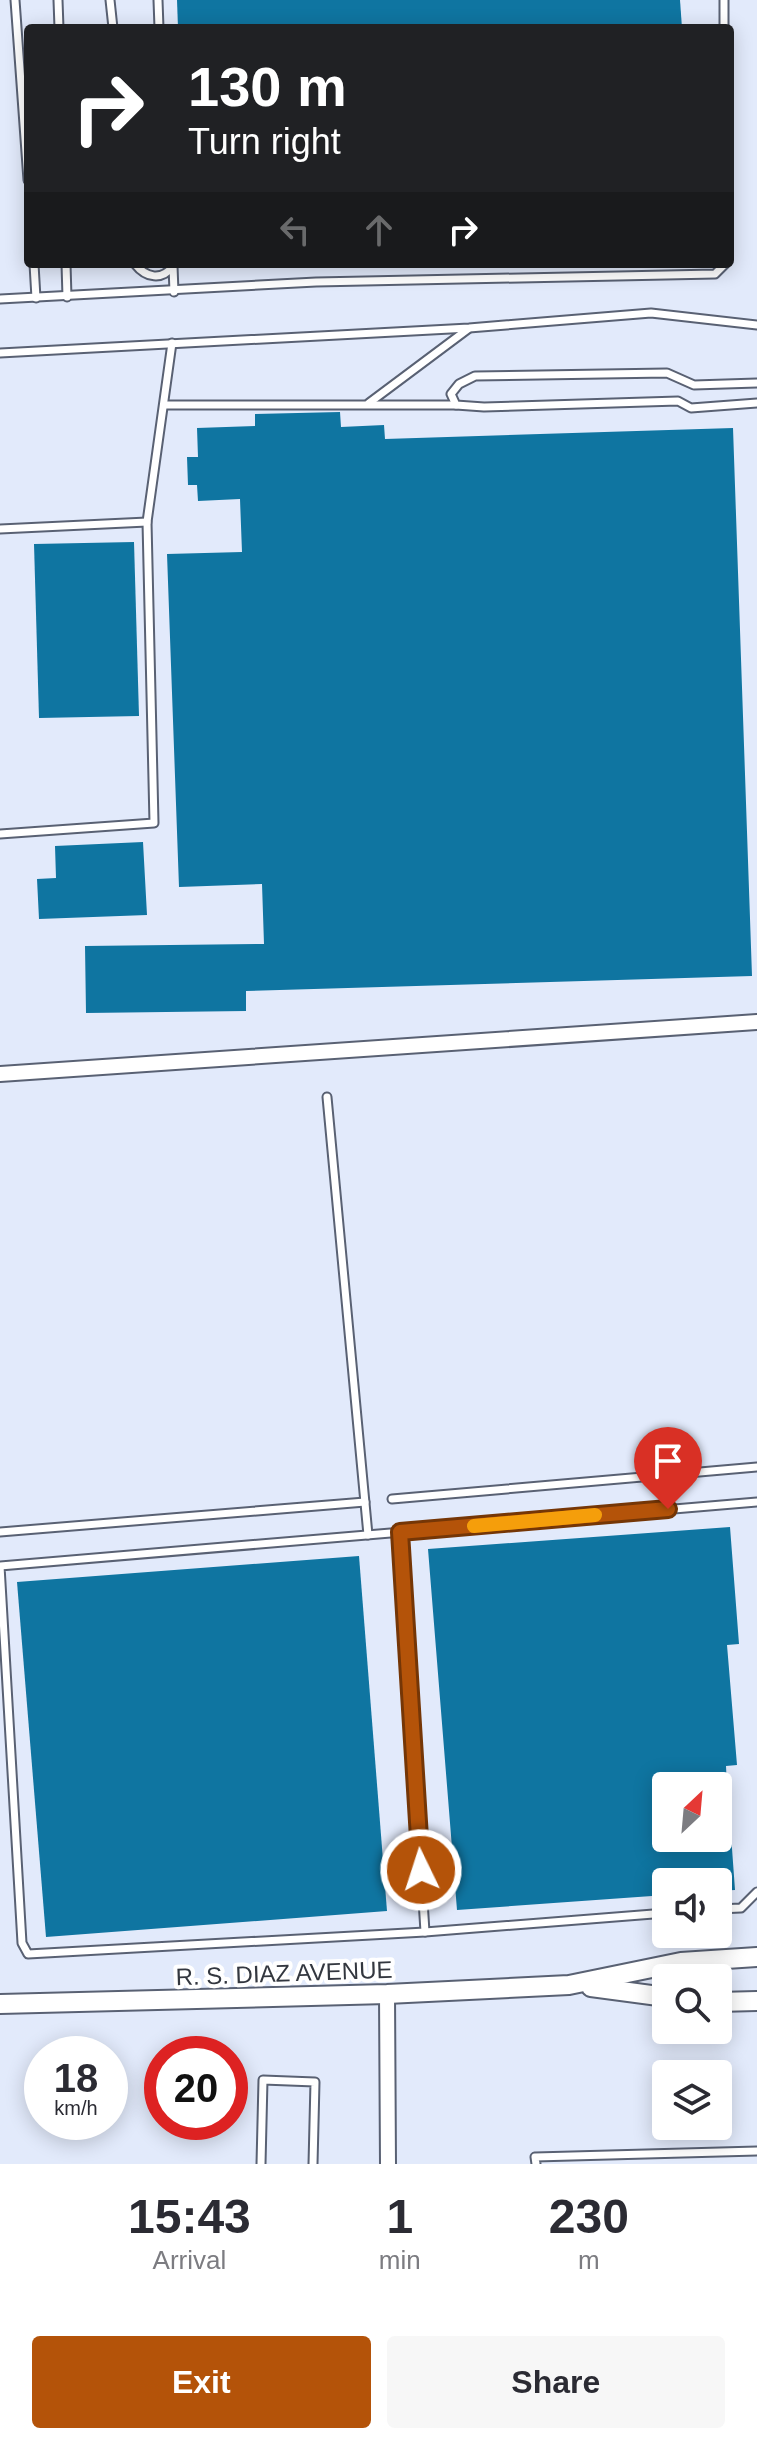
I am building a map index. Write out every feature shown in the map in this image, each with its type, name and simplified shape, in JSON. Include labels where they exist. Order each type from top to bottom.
[{"type":"street","points":[[0,1074],[757,1022]]},
{"type":"street","name":"R. S. DIAZ AVENUE","points":[[0,2004],[387,1994],[569,1985],[681,1962],[757,1957]]},
{"type":"street","name":"R. S. DIAZ AVENUE","points":[[569,1985],[652,1995]]},
{"type":"street","points":[[387,1994],[388,2164]]},
{"type":"street","points":[[732,2002],[757,2001]]},
{"type":"lane","points":[[15,0],[24,125]]},
{"type":"lane","points":[[58,0],[59,24]]},
{"type":"lane","points":[[110,0],[113,24]]},
{"type":"lane","points":[[158,0],[159,24]]},
{"type":"lane","points":[[724,0],[724,24]]},
{"type":"lane","points":[[34,268],[36,298]]},
{"type":"lane","points":[[66,268],[67,297]]},
{"type":"lane","points":[[139,268],[146,275],[154,277],[170,268]]},
{"type":"lane","points":[[172,268],[174,292]]},
{"type":"lane","points":[[0,299],[316,282],[715,274],[721,268]]},
{"type":"lane","points":[[0,353],[469,328],[651,313],[757,325]]},
{"type":"lane","points":[[367,404],[469,328]]},
{"type":"lane","points":[[0,834],[154,823],[147,522],[172,343]]},
{"type":"lane","points":[[456,405],[451,394],[459,384],[475,376],[667,373],[694,385],[757,383]]},
{"type":"lane","points":[[164,405],[678,401],[691,408],[757,403]]},
{"type":"lane","points":[[0,529],[147,522]]},
{"type":"lane","points":[[327,1097],[368,1535]]},
{"type":"lane","points":[[392,1499],[757,1467]]},
{"type":"lane","points":[[0,1532],[365,1502]]},
{"type":"lane","points":[[652,1914],[425,1932],[28,1954],[22,1943],[0,1566],[757,1502]]},
{"type":"lane","points":[[400,1532],[425,1932]]},
{"type":"lane","points":[[732,1908],[741,1908],[757,1892]]},
{"type":"lane","points":[[261,2164],[263,2080],[315,2082],[313,2164]]},
{"type":"lane","points":[[536,2164],[535,2157],[757,2151]]},
{"type":"building","points":[[177,0],[680,0],[682,24],[178,24]]},
{"type":"building","points":[[340,412],[341,427],[384,425],[385,439],[733,428],[752,976],[246,991],[246,1011],[86,1013],[85,946],[264,944],[262,884],[179,887],[167,554],[242,552],[240,499],[198,501],[197,485],[188,485],[187,457],[198,457],[197,428],[255,426],[255,414]]},
{"type":"building","points":[[134,542],[139,716],[39,718],[34,544]]},
{"type":"building","points":[[143,842],[147,915],[39,919],[37,879],[56,878],[55,846]]},
{"type":"building","points":[[730,1527],[739,1644],[727,1645],[737,1765],[726,1766],[726,1772],[652,1772],[652,1852],[732,1852],[732,1848],[735,1890],[732,1890],[732,1868],[652,1868],[652,1896],[457,1910],[428,1549]]},
{"type":"building","points":[[359,1556],[387,1911],[46,1937],[17,1582]]},
{"type":"slow traffic","points":[[474,1526],[595,1515]]},
{"type":"route","points":[[421,1870],[400,1532],[668,1509]]}]
